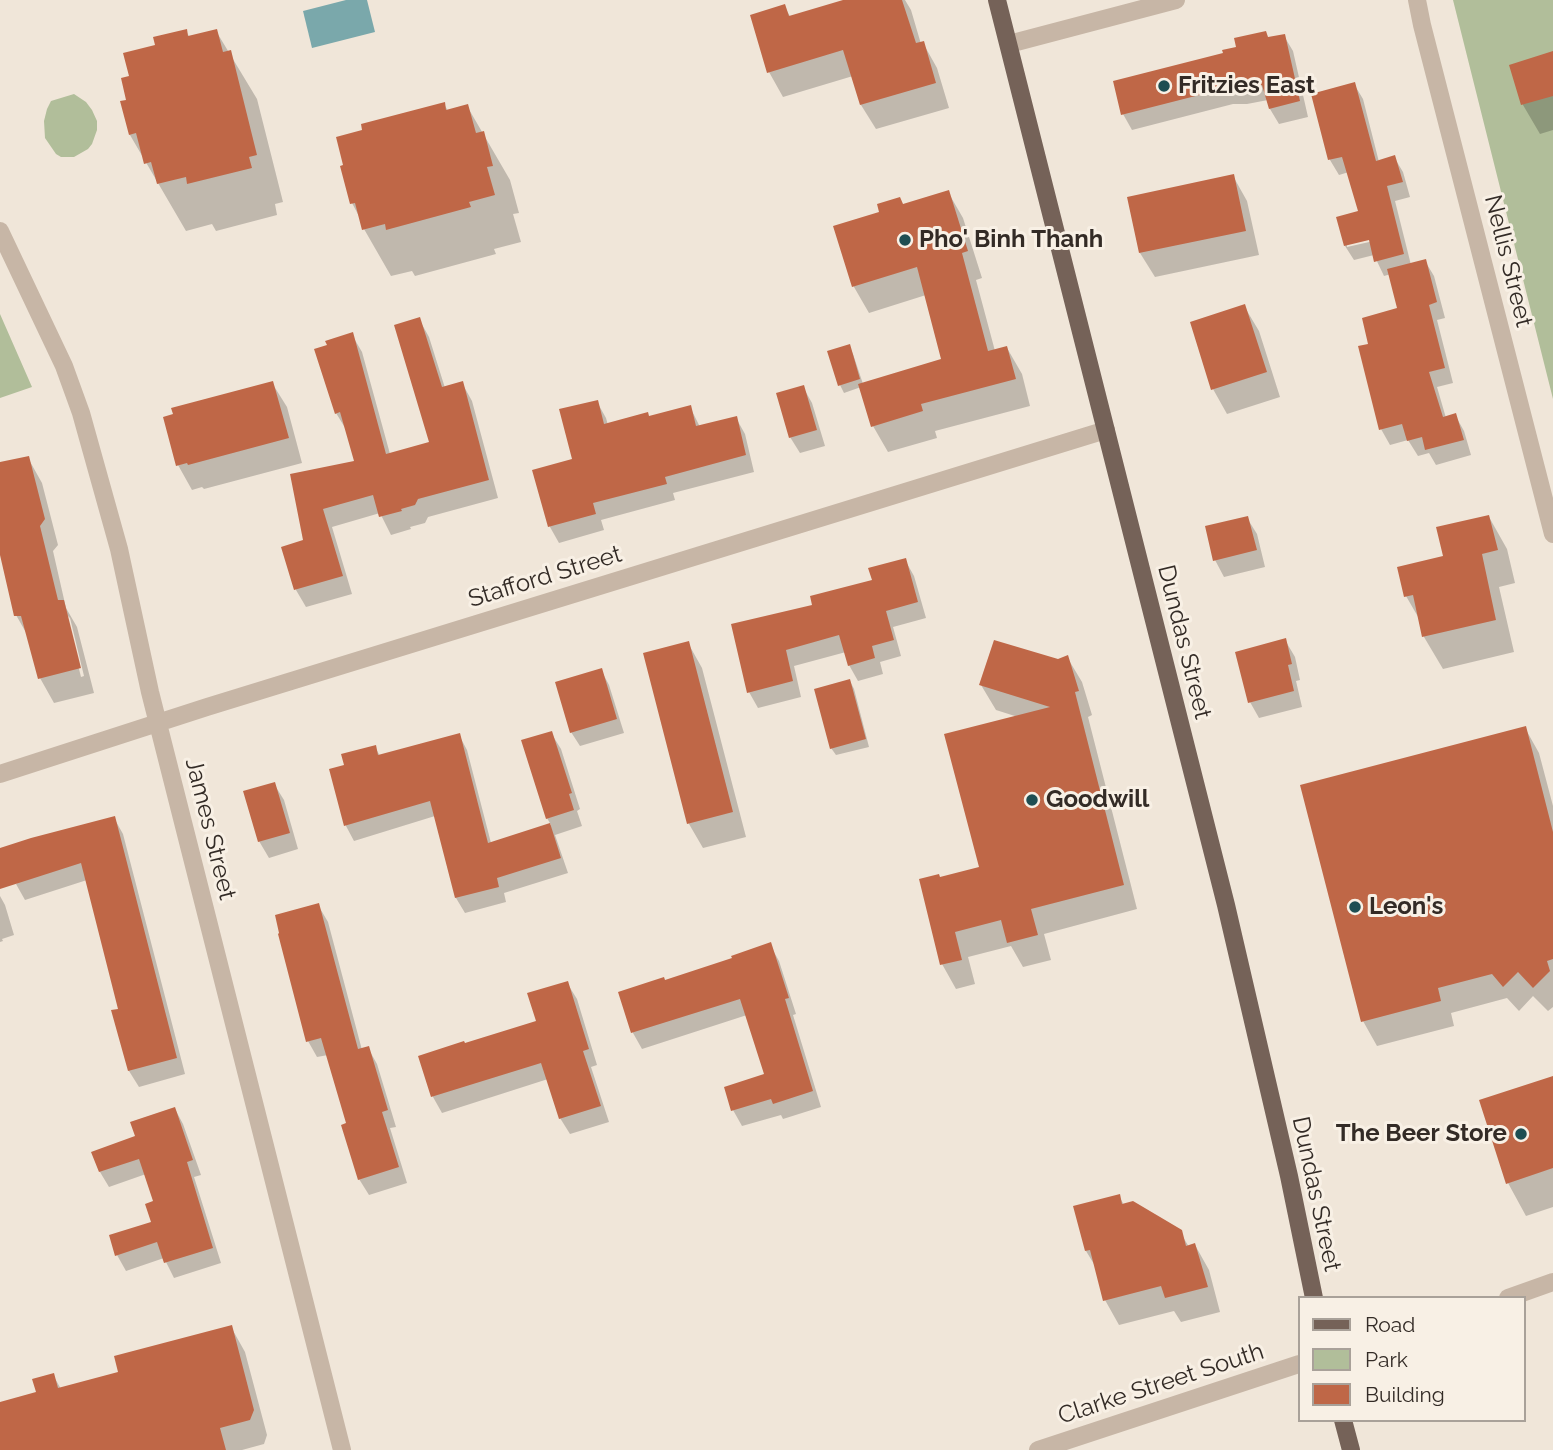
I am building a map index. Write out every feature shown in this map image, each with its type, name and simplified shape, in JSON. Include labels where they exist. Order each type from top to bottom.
[{"type":"main road","name":"Dundas Street","points":[[998,0],[1231,926],[1289,1176],[1314,1296]]},
{"type":"main road","points":[[1344,1422],[1351,1450]]},
{"type":"street","points":[[1009,44],[1176,0]]},
{"type":"street","name":"Nellis Street","points":[[1417,0],[1553,534]]},
{"type":"street","name":"James Street","points":[[0,231],[64,366],[81,414],[119,549],[150,692],[342,1450]]},
{"type":"street","name":"Stafford Street","points":[[0,774],[1106,430]]},
{"type":"street","points":[[1514,1296],[1553,1282]]},
{"type":"street","name":"Clarke Street South","points":[[1038,1450],[1298,1364]]},
{"type":"green space","points":[[1453,0],[1553,0],[1553,399]]},
{"type":"green space","points":[[74,94],[92,110],[97,121],[97,130],[88,149],[74,157],[61,157],[45,138],[44,121],[51,101]]},
{"type":"green space","points":[[0,314],[32,387],[0,398]]},
{"type":"water","points":[[346,0],[367,0],[375,32],[312,48],[303,11]]},
{"type":"building","points":[[843,0],[902,0],[916,43],[924,41],[936,83],[860,105],[843,50],[767,73],[750,15],[785,4],[789,16]]},
{"type":"building","points":[[187,29],[188,36],[217,29],[223,52],[231,50],[257,155],[249,157],[252,168],[187,184],[186,177],[157,184],[151,162],[144,164],[136,133],[129,135],[120,101],[126,100],[121,78],[129,76],[123,53],[155,45],[153,37]]},
{"type":"building","points":[[1266,31],[1268,37],[1285,34],[1300,101],[1269,109],[1262,85],[1223,89],[1121,115],[1113,81],[1223,53],[1222,50],[1236,47],[1234,38]]},
{"type":"building","points":[[1553,51],[1553,96],[1521,105],[1509,65]]},
{"type":"building","points":[[1355,82],[1376,161],[1395,155],[1403,182],[1387,186],[1404,254],[1374,262],[1369,240],[1344,246],[1336,217],[1358,211],[1342,157],[1328,160],[1311,94]]},
{"type":"building","points":[[445,102],[446,110],[468,104],[476,133],[484,131],[493,166],[487,167],[495,195],[469,202],[471,207],[386,230],[385,224],[362,230],[355,203],[350,204],[336,137],[362,130],[361,124]]},
{"type":"building","points":[[1234,174],[1246,231],[1139,253],[1127,197]]},
{"type":"building","points":[[949,190],[968,251],[962,253],[988,351],[1007,346],[1016,379],[921,404],[923,411],[871,427],[858,384],[941,359],[917,267],[852,287],[833,226],[879,212],[877,204],[900,197],[903,204]]},
{"type":"building","points":[[1426,259],[1437,302],[1429,305],[1445,368],[1429,372],[1443,417],[1456,413],[1464,440],[1425,450],[1422,437],[1407,441],[1402,424],[1379,430],[1358,346],[1368,344],[1362,318],[1397,308],[1387,269]]},
{"type":"building","points":[[1245,304],[1267,372],[1211,390],[1190,322]]},
{"type":"building","points":[[420,317],[442,387],[463,381],[489,480],[418,499],[415,505],[401,509],[402,511],[379,517],[373,495],[323,509],[343,576],[294,590],[281,547],[303,540],[290,474],[354,461],[340,412],[335,414],[314,349],[327,345],[325,341],[353,332],[386,454],[429,442],[394,325]]},
{"type":"building","points":[[850,344],[860,379],[838,386],[827,351]]},
{"type":"building","points":[[273,381],[289,438],[176,466],[163,417],[173,414],[171,408]]},
{"type":"building","points":[[804,385],[817,430],[789,438],[776,393]]},
{"type":"building","points":[[598,400],[604,424],[648,412],[649,416],[691,405],[696,426],[737,416],[746,455],[665,477],[667,484],[593,503],[596,514],[548,527],[532,470],[572,459],[559,409]]},
{"type":"building","points":[[29,456],[45,519],[40,526],[58,600],[64,600],[81,668],[38,679],[21,616],[14,616],[0,555],[0,462]]},
{"type":"building","points":[[1489,515],[1498,550],[1482,554],[1496,620],[1422,637],[1413,595],[1404,597],[1397,567],[1443,556],[1436,527]]},
{"type":"building","points":[[1248,516],[1257,550],[1213,561],[1205,526]]},
{"type":"building","points":[[906,558],[918,602],[886,611],[894,640],[872,646],[875,658],[848,666],[839,635],[786,650],[793,681],[747,693],[731,624],[812,605],[810,596],[872,580],[868,568]]},
{"type":"building","points":[[1286,638],[1294,691],[1248,703],[1235,652]]},
{"type":"building","name":"Goodwill","points":[[994,640],[1058,659],[1068,655],[1079,691],[1075,692],[1124,885],[1031,909],[1038,935],[1007,943],[1001,920],[955,932],[962,960],[940,965],[919,879],[939,874],[940,877],[979,867],[944,734],[1050,707],[979,685]]},
{"type":"building","points":[[689,641],[733,812],[687,824],[643,653]]},
{"type":"building","points":[[602,668],[617,719],[570,733],[555,682]]},
{"type":"building","points":[[850,679],[866,739],[830,749],[814,689]]},
{"type":"building","points":[[1526,726],[1553,832],[1553,959],[1547,961],[1550,971],[1533,988],[1518,972],[1503,987],[1492,974],[1438,988],[1441,1001],[1361,1022],[1300,785]]},
{"type":"building","points":[[552,731],[572,793],[569,794],[574,810],[546,819],[521,740]]},
{"type":"building","points":[[460,733],[488,843],[550,823],[561,858],[497,878],[499,887],[455,898],[430,801],[344,826],[329,769],[344,765],[341,754],[376,745],[378,755]]},
{"type":"building","points":[[275,782],[290,833],[258,842],[243,791]]},
{"type":"building","points":[[115,816],[177,1058],[128,1071],[111,1010],[118,1009],[81,863],[0,889],[0,848]]},
{"type":"building","points":[[319,903],[358,1049],[369,1046],[388,1110],[382,1112],[399,1167],[358,1180],[341,1125],[346,1123],[321,1038],[306,1042],[275,915]]},
{"type":"building","points":[[771,942],[789,998],[785,999],[813,1091],[773,1104],[771,1099],[731,1111],[724,1087],[764,1074],[740,999],[631,1033],[618,992],[664,977],[665,980]]},
{"type":"building","points":[[568,981],[589,1049],[583,1051],[601,1106],[559,1119],[541,1063],[431,1097],[418,1056],[536,1021],[527,993]]},
{"type":"building","name":"The Beer Store","points":[[1553,1076],[1553,1168],[1506,1184],[1479,1100]]},
{"type":"building","points":[[175,1107],[193,1160],[187,1162],[213,1248],[164,1263],[157,1242],[115,1256],[109,1235],[151,1222],[145,1204],[153,1201],[139,1159],[99,1172],[91,1152],[135,1136],[130,1122]]},
{"type":"building","points":[[1120,1194],[1122,1204],[1133,1201],[1182,1230],[1186,1246],[1195,1243],[1208,1287],[1165,1298],[1161,1286],[1103,1301],[1090,1250],[1085,1251],[1073,1206]]},
{"type":"building","points":[[232,1325],[254,1410],[250,1420],[220,1428],[226,1450],[0,1450],[0,1402],[36,1392],[32,1379],[54,1373],[58,1388],[118,1372],[114,1356]]},
{"type":"place","name":"Fritzies East","points":[[1164,86]]},
{"type":"place","name":"Pho' Binh Thanh","points":[[905,240]]},
{"type":"place","name":"Goodwill","points":[[1032,800]]},
{"type":"place","name":"Leon's","points":[[1355,907]]},
{"type":"place","name":"The Beer Store","points":[[1521,1134]]}]
